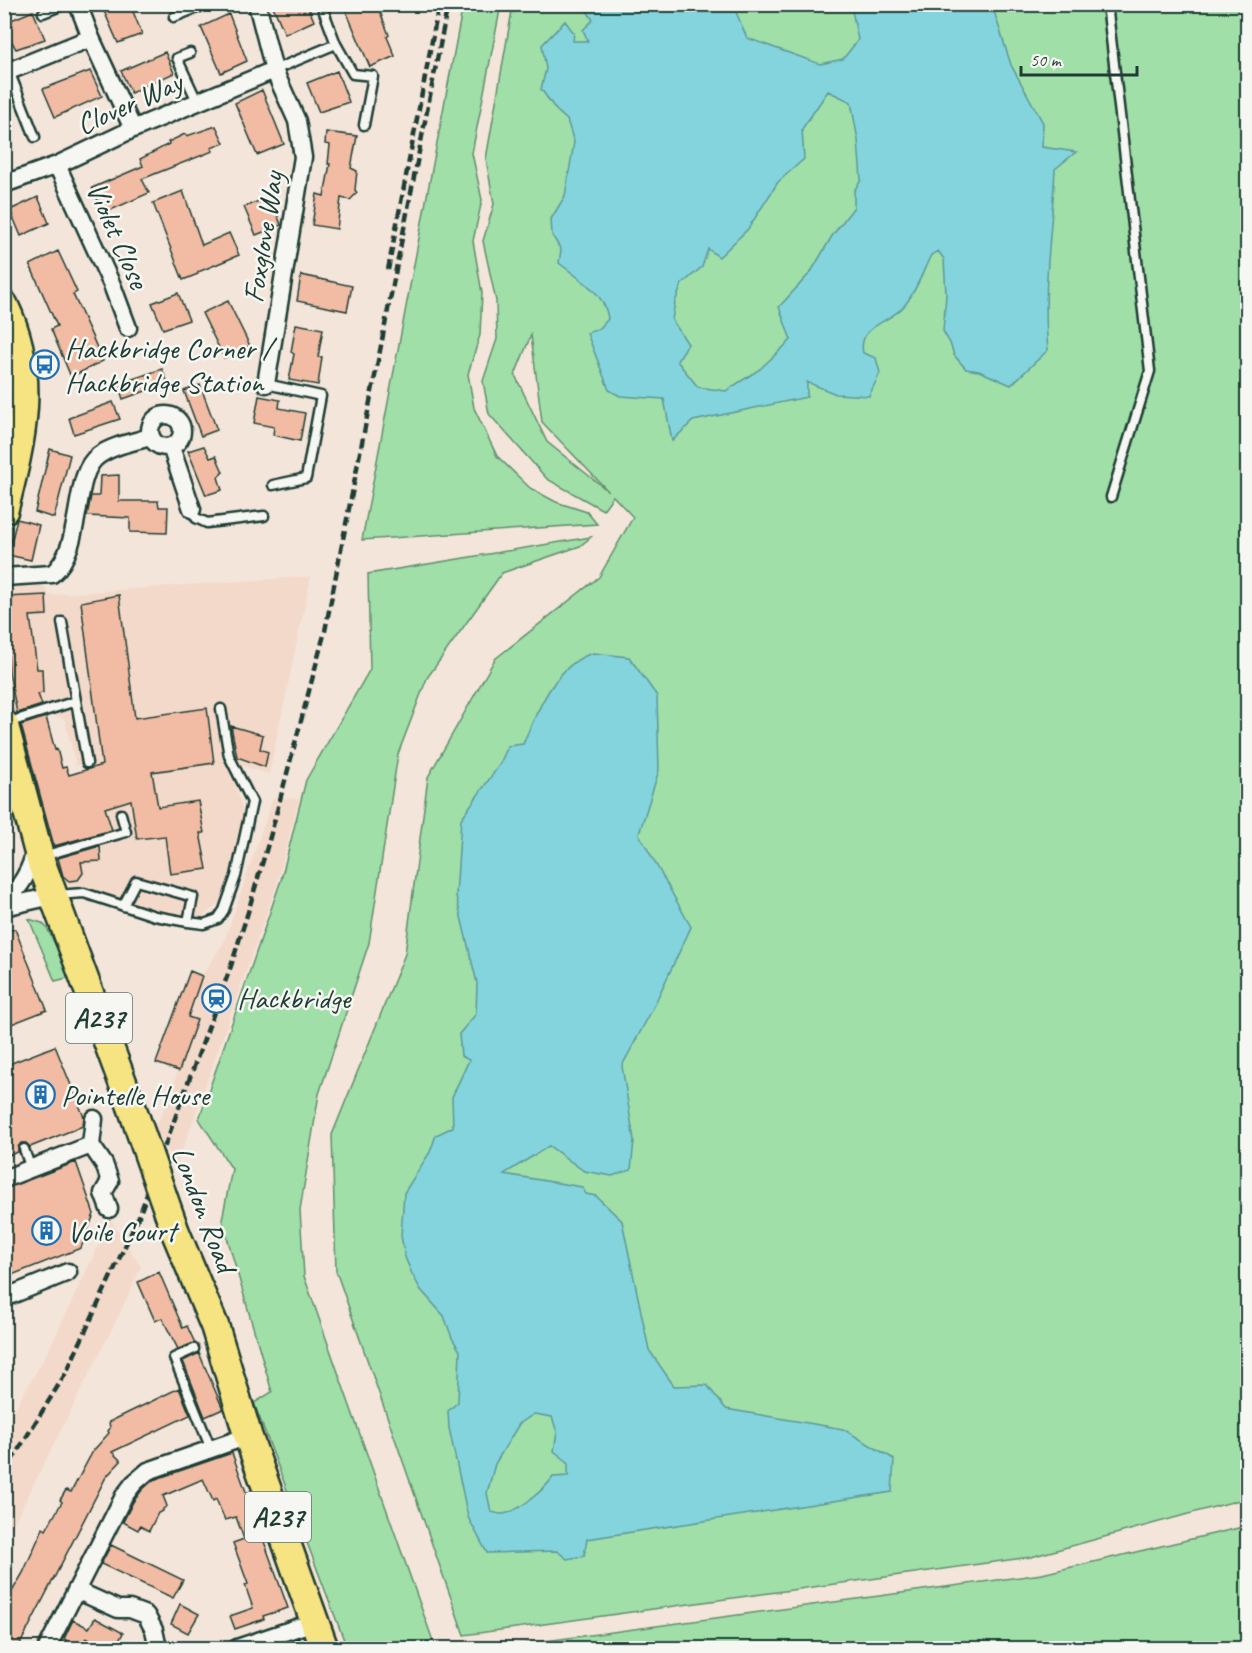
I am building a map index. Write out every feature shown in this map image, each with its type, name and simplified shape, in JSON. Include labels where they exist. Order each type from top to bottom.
[{"type":"main road","points":[[4,305],[20,346],[25,379],[25,401],[19,447],[4,510]]},
{"type":"main road","name":"London Road","points":[[4,724],[52,896],[131,1105],[175,1231],[214,1327],[248,1436],[324,1648]]},
{"type":"street","points":[[78,4],[133,129]]},
{"type":"street","name":"Foxglove Way","points":[[257,4],[274,70],[297,121],[303,157],[267,384]]},
{"type":"street","points":[[7,72],[91,38]]},
{"type":"street","name":"Clover Way","points":[[4,184],[57,165],[133,129],[274,70]]},
{"type":"street","name":"Violet Close","points":[[57,165],[112,285],[128,328]]},
{"type":"street","points":[[173,416],[183,429],[180,440],[171,447],[157,445],[150,437],[150,426],[157,417],[173,416]]},
{"type":"street","points":[[4,577],[52,574],[58,569],[68,551],[80,494],[90,464],[97,456],[112,449],[150,437]]},
{"type":"street","points":[[171,447],[192,509]]},
{"type":"street","points":[[4,905],[24,880],[38,850]]},
{"type":"street","points":[[4,905],[52,896]]},
{"type":"street","points":[[94,1119],[90,1145],[104,1164],[110,1181],[103,1193],[109,1209]]},
{"type":"street","points":[[4,1179],[90,1145]]},
{"type":"street","points":[[4,1298],[68,1272]]},
{"type":"street","points":[[47,1648],[124,1496],[134,1483],[148,1471],[248,1436]]},
{"type":"street","points":[[76,1590],[118,1609],[130,1609],[146,1615],[154,1630],[158,1648]]},
{"type":"street","points":[[237,1648],[314,1622]]},
{"type":"lane","points":[[43,13],[66,4]]},
{"type":"lane","points":[[174,17],[207,4]]},
{"type":"lane","points":[[321,4],[336,44],[353,74],[373,76],[364,125]]},
{"type":"lane","points":[[1107,4],[1150,371],[1111,497]]},
{"type":"lane","points":[[274,70],[336,44]]},
{"type":"lane","points":[[190,53],[177,58],[197,101]]},
{"type":"lane","points":[[7,72],[35,137]]},
{"type":"lane","name":"Foxglove Way","points":[[267,384],[321,396],[306,478],[273,485]]},
{"type":"lane","points":[[192,509],[196,518],[207,523],[264,516]]},
{"type":"lane","points":[[62,622],[87,763]]},
{"type":"lane","points":[[4,724],[76,701]]},
{"type":"lane","points":[[52,896],[84,893],[155,916],[204,924],[218,920],[236,876],[252,802],[229,756],[222,709]]},
{"type":"lane","points":[[38,850],[126,832],[122,814]]},
{"type":"lane","points":[[123,906],[136,881],[193,897],[188,922]]},
{"type":"lane","points":[[24,1149],[31,1168]]},
{"type":"lane","points":[[194,1349],[174,1358],[211,1449]]},
{"type":"shaded area","points":[[311,576],[269,774],[243,766],[234,779],[246,823],[220,902],[202,917],[184,917],[131,906],[66,884],[51,855],[103,840],[85,764],[76,766],[65,720],[49,713],[11,719],[4,676],[4,587],[39,579],[49,595]]},
{"type":"shaded area","points":[[273,798],[299,799],[276,887],[177,1166],[155,1128],[173,1090],[190,1010],[190,971],[202,976],[224,942]]},
{"type":"shaded area","points":[[111,1220],[141,1267],[5,1541],[5,1426],[47,1353]]},
{"type":"green space","points":[[463,5],[501,5],[472,153],[482,200],[473,241],[482,293],[480,335],[468,374],[474,408],[497,456],[530,488],[556,502],[587,512],[597,524],[362,540]]},
{"type":"green space","points":[[513,5],[1247,5],[1247,1498],[1031,1557],[464,1635],[336,1271],[332,1135],[405,954],[428,777],[495,659],[599,577],[633,517],[613,496],[603,510],[547,479],[489,414],[483,381],[497,339],[496,301],[483,241],[494,204],[486,159]],"holes":[[[531,335],[542,422],[608,491],[547,442],[515,375]]]},
{"type":"green space","points":[[591,537],[580,546],[502,573],[427,678],[398,754],[369,943],[319,1094],[300,1210],[304,1276],[433,1641],[407,1648],[347,1648],[254,1403],[272,1392],[222,1220],[232,1169],[199,1119],[281,880],[306,780],[370,669],[368,574]]},
{"type":"green space","points":[[29,919],[42,923],[47,928],[71,977],[55,981]]},
{"type":"green space","points":[[1247,1526],[1247,1648],[494,1648],[1042,1574]]},
{"type":"water","points":[[583,5],[733,5],[747,38],[820,64],[843,59],[858,40],[851,5],[992,5],[1011,65],[1043,123],[1042,147],[1076,152],[1055,169],[1046,304],[1048,350],[1011,385],[979,371],[966,369],[954,355],[943,331],[946,295],[944,259],[938,251],[931,255],[916,288],[904,306],[876,325],[865,336],[862,344],[863,353],[876,358],[880,373],[869,396],[836,394],[807,382],[807,397],[693,421],[672,441],[664,399],[620,396],[609,390],[587,333],[600,328],[608,319],[606,309],[590,287],[559,263],[561,250],[552,235],[551,219],[565,196],[574,142],[567,120],[556,110],[541,89],[546,69],[542,45],[565,21],[574,33],[573,41],[588,41],[583,30],[593,20]],"holes":[[[828,91],[851,102],[858,140],[861,180],[854,191],[854,207],[832,236],[811,272],[779,307],[791,340],[760,369],[726,391],[698,387],[677,361],[688,344],[672,320],[675,302],[682,284],[702,267],[708,249],[719,257],[748,229],[778,182],[804,159],[802,129]]]},
{"type":"water","points":[[593,653],[629,657],[657,696],[659,770],[639,834],[691,927],[652,1010],[622,1066],[634,1140],[631,1170],[612,1176],[584,1171],[549,1146],[504,1174],[582,1187],[586,1194],[596,1196],[622,1221],[649,1350],[674,1386],[707,1385],[726,1409],[843,1429],[894,1459],[892,1492],[587,1539],[584,1556],[567,1559],[557,1551],[487,1553],[468,1517],[449,1428],[448,1411],[458,1402],[460,1351],[452,1338],[444,1316],[421,1290],[412,1274],[405,1257],[401,1236],[404,1193],[430,1152],[436,1135],[453,1127],[452,1097],[469,1060],[461,1056],[459,1034],[476,1014],[477,983],[456,896],[461,819],[500,764],[508,746],[523,744],[541,704],[558,678],[580,659]],"holes":[[[534,1414],[552,1417],[557,1432],[554,1451],[568,1462],[568,1476],[553,1477],[537,1494],[514,1510],[501,1514],[491,1512],[487,1493],[495,1464],[519,1424]]]},
{"type":"building","points":[[101,4],[130,4],[142,34],[118,43]]},
{"type":"building","points":[[272,4],[307,4],[314,21],[285,34]]},
{"type":"building","points":[[343,4],[374,4],[376,10],[379,9],[395,56],[370,67]]},
{"type":"building","points":[[33,11],[45,39],[16,49],[11,40],[4,43],[4,23]]},
{"type":"building","points":[[229,14],[247,61],[221,73],[201,27]]},
{"type":"building","points":[[165,52],[174,73],[131,93],[121,71]]},
{"type":"building","points":[[90,71],[102,96],[55,117],[43,89]]},
{"type":"building","points":[[337,71],[349,102],[319,112],[307,83]]},
{"type":"building","points":[[262,90],[284,144],[257,155],[235,103]]},
{"type":"building","points":[[216,126],[224,143],[211,148],[213,151],[142,179],[149,193],[104,213],[92,188],[143,166],[140,159],[169,144],[168,142],[185,134],[187,136]]},
{"type":"building","points":[[326,132],[357,136],[351,168],[357,171],[355,190],[357,193],[350,200],[341,198],[337,229],[312,225],[317,194],[324,196],[330,164],[328,164],[330,145],[325,144]]},
{"type":"building","points":[[183,191],[202,245],[229,233],[239,255],[183,280],[153,203]]},
{"type":"building","points":[[271,196],[281,225],[256,235],[244,207]]},
{"type":"building","points":[[38,197],[49,223],[21,236],[10,210]]},
{"type":"building","points":[[58,251],[77,292],[73,294],[103,361],[71,377],[51,329],[57,326],[30,265]]},
{"type":"building","points":[[301,275],[352,286],[347,311],[297,301]]},
{"type":"building","points":[[178,293],[189,320],[163,329],[152,303]]},
{"type":"building","points":[[228,301],[250,346],[224,358],[202,313]]},
{"type":"building","points":[[296,324],[323,329],[318,357],[322,357],[318,385],[289,380]]},
{"type":"building","points":[[162,369],[168,383],[123,399],[118,384]]},
{"type":"building","points":[[200,385],[217,430],[201,436],[184,391]]},
{"type":"building","points":[[259,396],[280,400],[279,408],[305,413],[300,441],[273,435],[274,427],[254,423]]},
{"type":"building","points":[[113,402],[120,419],[74,434],[69,418]]},
{"type":"building","points":[[204,446],[210,458],[216,456],[223,472],[218,477],[222,490],[206,495],[188,451]]},
{"type":"building","points":[[50,449],[70,455],[54,518],[35,512]]},
{"type":"building","points":[[119,475],[119,501],[158,501],[159,507],[168,507],[167,533],[130,532],[130,518],[87,516],[91,496],[99,496],[100,476]]},
{"type":"building","points":[[17,519],[39,525],[31,560],[8,555]]},
{"type":"building","points":[[46,595],[47,615],[30,616],[37,669],[42,669],[43,693],[38,694],[42,705],[17,713],[9,672],[5,597]]},
{"type":"building","points":[[119,595],[135,718],[207,708],[214,763],[152,772],[158,807],[198,801],[204,833],[200,833],[207,869],[170,874],[165,836],[137,839],[131,800],[105,808],[112,830],[54,846],[21,725],[46,717],[62,768],[66,767],[69,775],[102,765],[81,602]]},
{"type":"building","points":[[231,726],[263,735],[260,749],[268,752],[265,767],[237,757]]},
{"type":"building","points":[[100,846],[101,861],[81,862],[83,873],[78,880],[69,881],[63,876],[58,858]]},
{"type":"building","points":[[15,929],[47,1010],[4,1027],[4,933]]},
{"type":"building","points":[[190,971],[202,976],[188,1017],[197,1020],[179,1071],[156,1063]]},
{"type":"building","name":"Pointelle House","points":[[55,1046],[84,1117],[83,1126],[30,1147],[26,1143],[21,1143],[18,1152],[4,1157],[4,1066]]},
{"type":"building","name":"Voile Court","points":[[76,1162],[94,1214],[81,1248],[4,1278],[4,1189]]},
{"type":"building","points":[[159,1272],[183,1328],[187,1326],[195,1343],[178,1349],[162,1318],[155,1321],[138,1282]]},
{"type":"building","points":[[199,1353],[223,1409],[205,1417],[183,1361]]},
{"type":"building","points":[[179,1388],[190,1415],[112,1452],[121,1461],[106,1477],[18,1648],[4,1648],[4,1605],[23,1573],[43,1528],[46,1530],[66,1490],[71,1492],[93,1451],[109,1433],[109,1422]]},
{"type":"building","points":[[232,1453],[288,1608],[235,1629],[230,1616],[253,1608],[245,1585],[248,1584],[233,1543],[244,1539],[236,1517],[225,1520],[216,1499],[213,1501],[203,1479],[163,1496],[167,1506],[158,1513],[149,1531],[140,1526],[138,1530],[123,1522],[133,1502],[153,1480]]},
{"type":"building","points":[[111,1545],[183,1580],[173,1598],[101,1564]]},
{"type":"building","points":[[180,1604],[199,1614],[188,1633],[171,1624]]},
{"type":"building","points":[[95,1618],[123,1633],[115,1648],[107,1648],[86,1638],[81,1648],[64,1639],[73,1620],[89,1628]]},
{"type":"building","points":[[299,1638],[302,1648],[281,1648],[279,1645]]},
{"type":"railway","points":[[388,270],[439,4]]},
{"type":"railway","points":[[4,1473],[66,1373],[139,1216],[231,966],[248,912],[325,631],[448,4]]},
{"type":"place","name":"Hackbridge Corner / Hackbridge Station","points":[[44,365]]},
{"type":"place","name":"Hackbridge","points":[[216,998]]},
{"type":"place","name":"Pointelle House","points":[[40,1095]]},
{"type":"place","name":"Voile Court","points":[[46,1231]]}]
